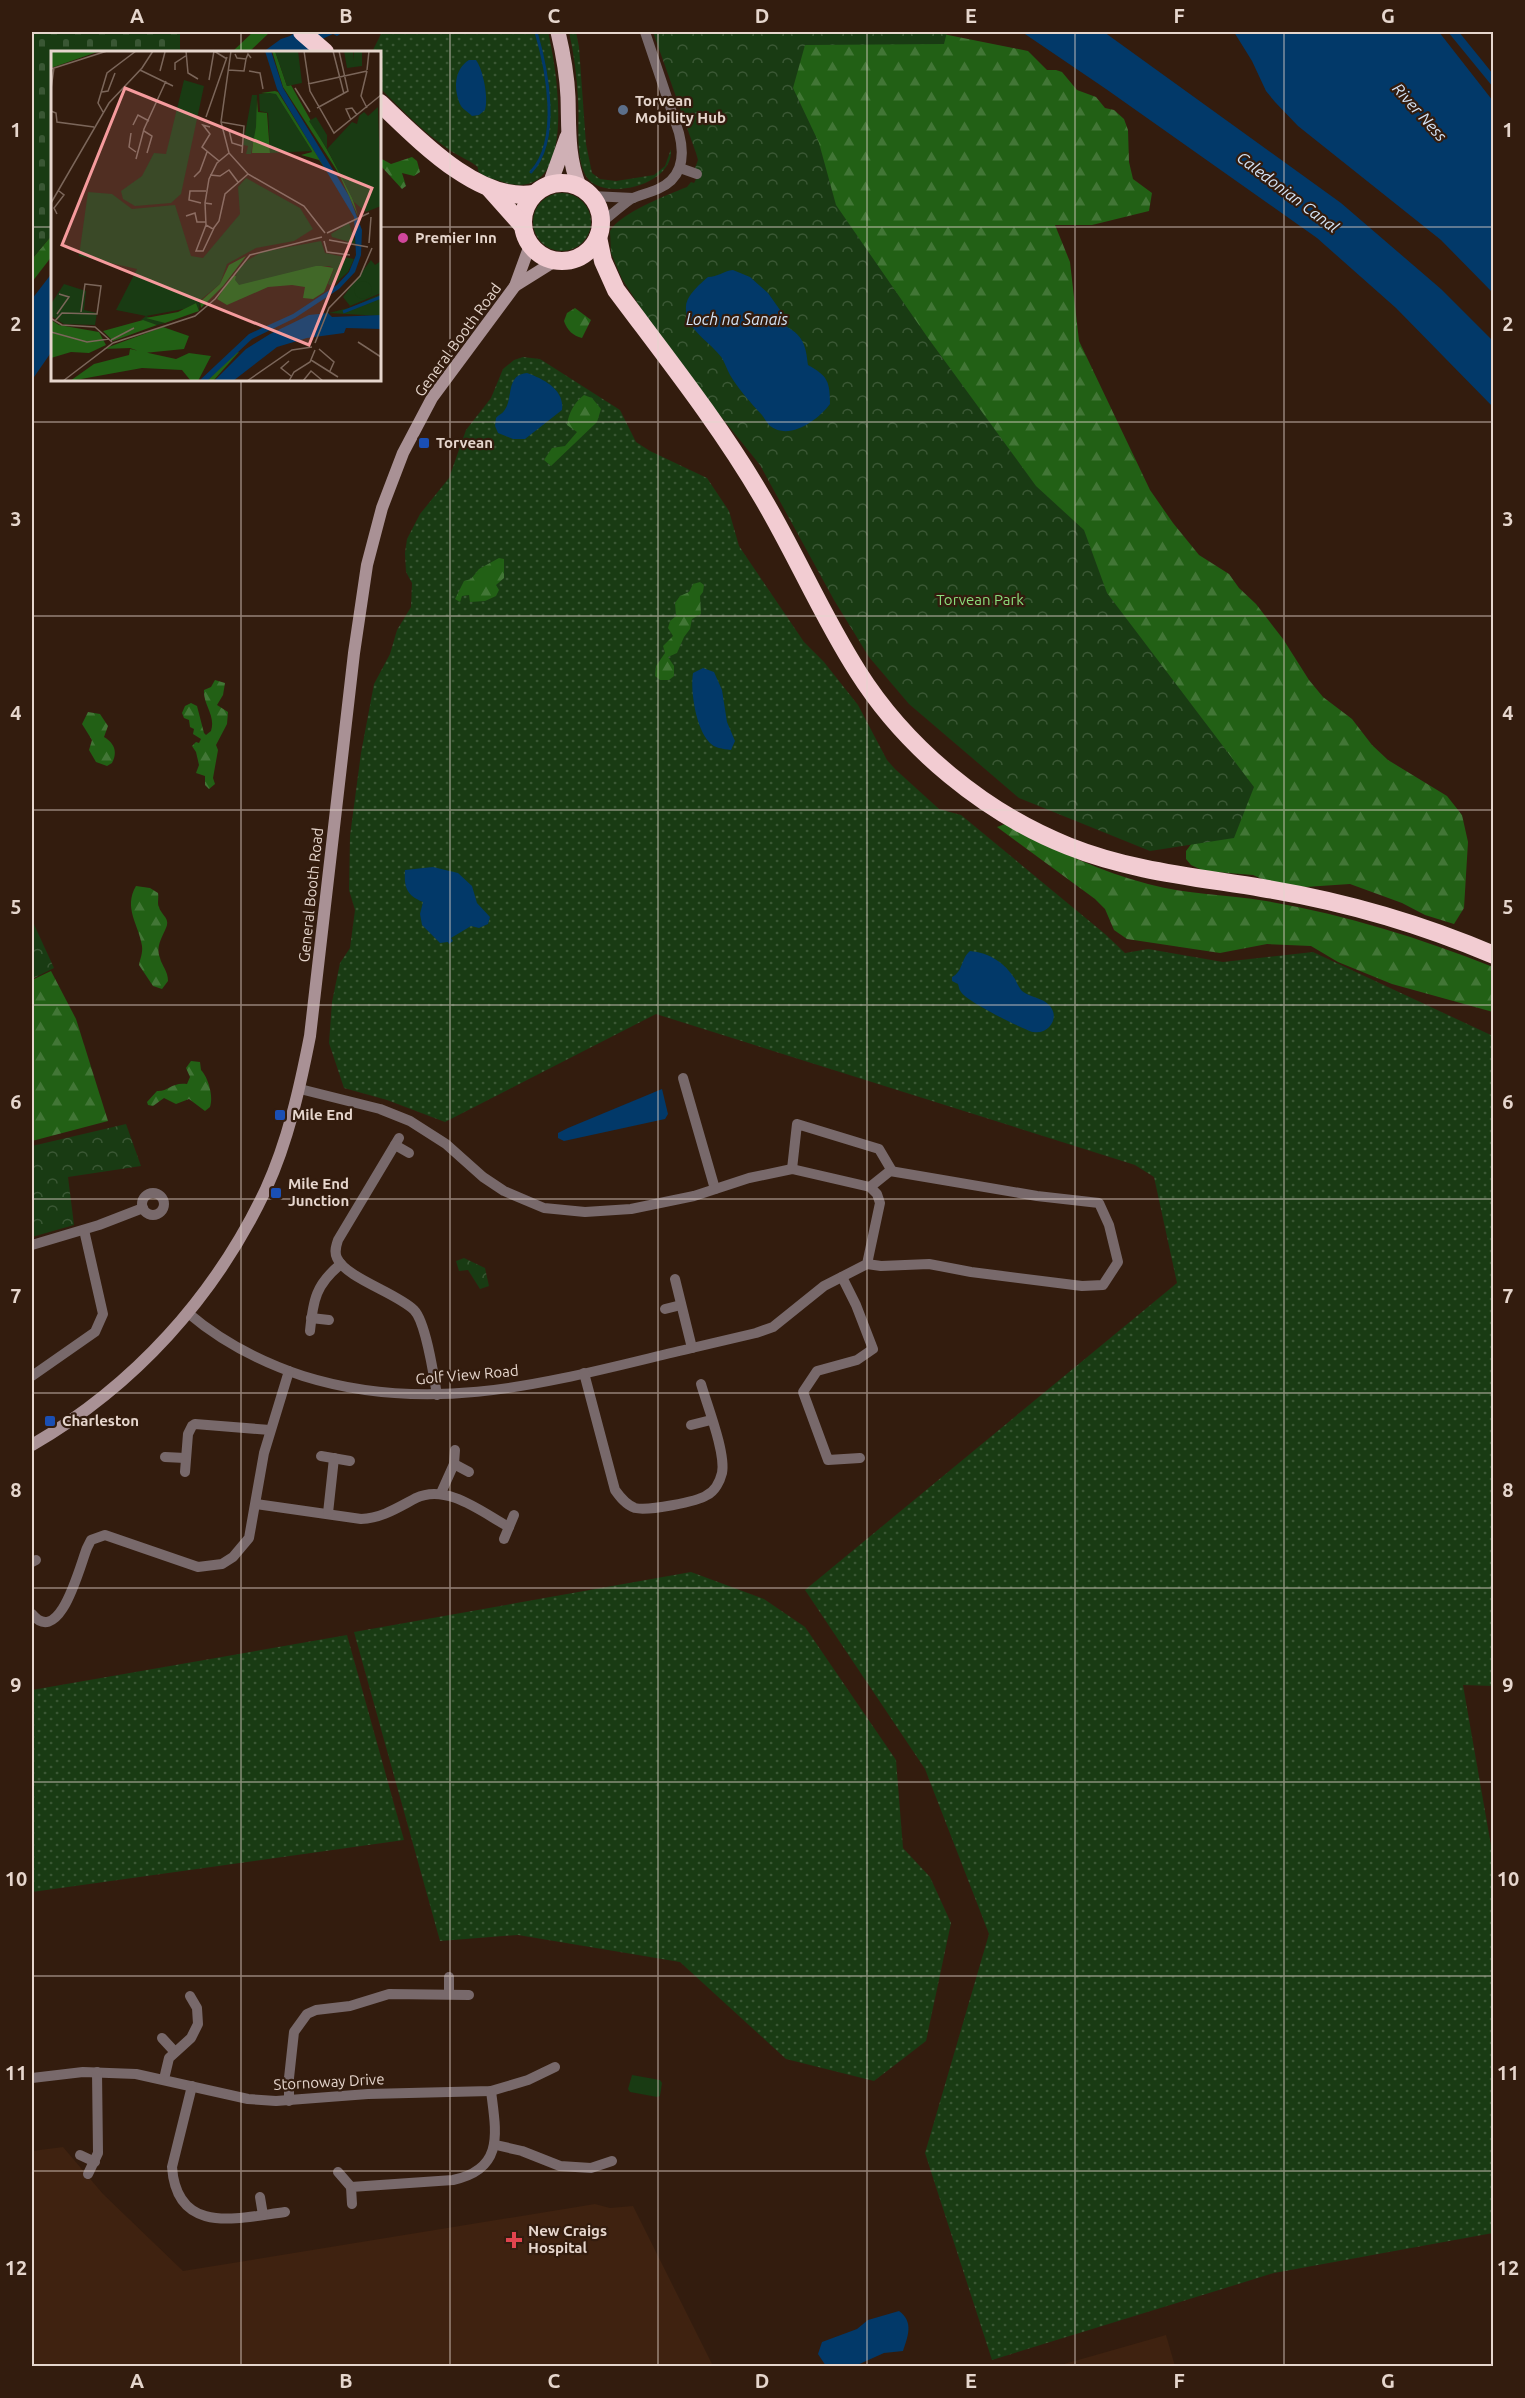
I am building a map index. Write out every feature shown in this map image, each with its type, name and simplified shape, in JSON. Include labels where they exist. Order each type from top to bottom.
[{"type":"highway","points":[[302,32],[324,51]]},
{"type":"highway","points":[[381,104],[451,165],[490,189],[504,194],[524,196],[534,194]]},
{"type":"highway","points":[[600,230],[589,250],[575,259],[555,261],[538,253],[530,245],[523,226],[523,214],[534,194],[550,184],[560,182],[585,191],[597,204],[600,230],[603,261],[616,290]]},
{"type":"highway","points":[[490,189],[523,226]]},
{"type":"highway","points":[[575,259],[592,269],[616,290],[720,432],[762,495],[829,623],[859,674],[913,741],[971,790],[1014,820],[1035,831],[1067,846],[1130,867],[1318,899],[1400,919],[1494,955]]},
{"type":"main road","points":[[558,32],[568,97],[568,134],[572,168],[585,191]]},
{"type":"main road","points":[[550,184],[568,134]]},
{"type":"street","points":[[600,230],[633,198],[663,187],[675,177],[680,168],[682,149],[679,133],[645,32]]},
{"type":"street","points":[[680,168],[697,174]]},
{"type":"street","points":[[585,191],[633,198]]},
{"type":"street","name":"General Booth Road","points":[[32,1445],[66,1424],[109,1392],[144,1360],[188,1313],[230,1255],[267,1188],[300,1089],[310,1036],[367,565],[382,508],[403,453],[432,398],[515,286],[530,245]]},
{"type":"street","name":"General Booth Road","points":[[515,286],[555,261]]},
{"type":"street","points":[[683,1078],[715,1189]]},
{"type":"street","points":[[300,1089],[380,1109],[410,1121],[446,1144],[483,1178],[504,1191],[544,1208],[567,1212],[608,1212],[694,1197],[749,1178],[792,1169],[870,1187],[877,1194],[880,1203],[867,1264],[880,1266],[929,1264],[970,1272],[1082,1286],[1103,1285],[1118,1262],[1109,1225],[1099,1203],[1037,1196],[892,1171],[870,1187]]},
{"type":"street","points":[[792,1169],[797,1124],[879,1149],[892,1171]]},
{"type":"street","points":[[409,1153],[397,1141],[338,1240],[336,1257],[341,1264],[414,1310],[422,1326],[437,1395]]},
{"type":"street","points":[[32,1245],[84,1230],[143,1208]]},
{"type":"street","points":[[32,1376],[95,1332],[100,1323],[103,1314],[84,1230]]},
{"type":"street","points":[[310,1331],[316,1294],[322,1282],[341,1264]]},
{"type":"street","name":"Golf View Road","points":[[188,1313],[242,1350],[289,1371],[366,1391],[437,1395],[519,1387],[756,1333],[773,1327],[824,1286],[867,1264]]},
{"type":"street","points":[[842,1277],[856,1305],[873,1350],[857,1360],[817,1371],[803,1392],[828,1460],[860,1458]]},
{"type":"street","points":[[675,1280],[692,1348]]},
{"type":"street","points":[[665,1309],[681,1305]]},
{"type":"street","points":[[311,1318],[329,1320]]},
{"type":"street","points":[[32,1614],[40,1621],[47,1622],[60,1616],[87,1548],[91,1540],[98,1536],[113,1538],[198,1567],[222,1564],[243,1548],[249,1538],[264,1453],[289,1371]]},
{"type":"street","points":[[584,1373],[615,1490],[623,1501],[635,1508],[649,1508],[695,1500],[707,1495],[717,1486],[722,1472],[722,1456],[701,1384]]},
{"type":"street","points":[[691,1425],[711,1420]]},
{"type":"street","points":[[185,1472],[189,1429],[195,1424],[270,1430]]},
{"type":"street","points":[[441,1493],[454,1464],[455,1450]]},
{"type":"street","points":[[321,1456],[350,1461]]},
{"type":"street","points":[[165,1457],[185,1458]]},
{"type":"street","points":[[328,1514],[334,1458]]},
{"type":"street","points":[[454,1464],[469,1472]]},
{"type":"street","points":[[256,1504],[361,1519],[375,1518],[429,1493],[441,1493],[509,1527]]},
{"type":"street","points":[[504,1539],[514,1515]]},
{"type":"street","points":[[449,1977],[449,1994]]},
{"type":"street","points":[[289,2101],[294,2032],[306,2014],[316,2010],[350,2006],[389,1994],[469,1995]]},
{"type":"street","points":[[164,2079],[169,2058],[191,2038],[198,2024],[197,2008],[190,1996]]},
{"type":"street","points":[[162,2038],[174,2052]]},
{"type":"street","name":"Stornoway Drive","points":[[32,2078],[63,2073],[97,2072],[164,2079],[248,2099],[289,2101],[368,2094],[492,2091],[528,2080],[555,2067]]},
{"type":"street","points":[[88,2174],[95,2162],[98,2145],[97,2072]]},
{"type":"street","points":[[192,2086],[172,2167],[173,2181],[184,2203],[194,2212],[218,2220],[285,2212]]},
{"type":"street","points":[[351,2187],[453,2180],[467,2177],[478,2170],[488,2160],[495,2145],[492,2091]]},
{"type":"street","points":[[495,2145],[522,2151],[560,2166],[591,2168],[612,2161]]},
{"type":"street","points":[[80,2155],[95,2162]]},
{"type":"street","points":[[338,2172],[351,2187],[352,2204]]},
{"type":"street","points":[[260,2197],[263,2215]]},
{"type":"shaded area","name":"New Craigs Hospital","points":[[63,2147],[103,2194],[183,2271],[595,2204],[610,2208],[633,2206],[713,2366],[32,2366],[32,2151]]},
{"type":"shaded area","points":[[1166,2335],[1175,2366],[1057,2366]]},
{"type":"green space","points":[[32,32],[180,32],[180,51],[51,51],[51,236],[32,259]]},
{"type":"green space","points":[[253,32],[270,32],[250,51],[233,51]]},
{"type":"green space","points":[[382,32],[548,32],[556,77],[557,133],[552,158],[541,176],[523,185],[497,180],[480,173],[478,167],[451,151],[421,128],[381,89],[381,51],[372,51]]},
{"type":"green space","points":[[569,32],[576,32],[579,47],[586,144],[592,173],[600,179],[616,181],[654,175],[665,166],[671,149],[669,161],[662,172],[651,180],[638,186],[610,189],[598,186],[584,173],[579,153],[577,83]]},
{"type":"green space","name":"Torvean Park","points":[[653,32],[947,32],[944,44],[805,45],[793,88],[819,143],[836,205],[928,338],[1036,486],[1084,530],[1107,593],[1254,787],[1234,838],[1150,851],[1019,798],[909,704],[869,657],[834,600],[760,465],[646,316],[622,279],[611,253],[610,231],[615,224],[633,211],[687,187],[691,182],[694,183],[700,172],[695,168],[698,160],[696,153]]},
{"type":"green space","points":[[933,32],[1028,51],[1047,70],[1062,72],[1077,90],[1096,97],[1105,108],[1114,110],[1124,119],[1128,130],[1129,162],[1133,179],[1152,193],[1149,211],[1092,225],[1055,225],[1070,262],[1079,341],[1150,490],[1173,523],[1199,555],[1229,574],[1239,588],[1256,604],[1323,697],[1352,719],[1372,745],[1388,760],[1447,796],[1462,815],[1468,842],[1464,908],[1454,924],[1425,915],[1402,903],[1350,884],[1305,887],[1271,883],[1253,875],[1204,871],[1191,865],[1186,859],[1186,851],[1195,839],[1191,722],[1047,502],[848,243],[787,77],[803,38]]},
{"type":"green space","points":[[412,157],[417,161],[420,172],[414,176],[402,173],[406,186],[402,189],[381,166],[381,159],[391,164]]},
{"type":"green space","points":[[556,193],[568,193],[583,201],[591,216],[591,228],[583,243],[568,251],[556,251],[541,243],[533,228],[533,216],[541,201]]},
{"type":"green space","points":[[51,236],[51,257],[32,282],[32,259]]},
{"type":"green space","points":[[575,308],[591,320],[582,338],[571,332],[564,321],[567,313]]},
{"type":"green space","points":[[523,357],[540,359],[620,410],[636,442],[707,478],[729,511],[739,546],[804,642],[824,662],[858,705],[887,760],[939,809],[961,815],[1125,953],[1148,949],[1223,962],[1313,952],[1493,1036],[1494,1686],[1463,1685],[1493,1857],[1493,2233],[1274,2273],[992,2360],[925,2153],[989,1934],[925,1769],[805,1590],[1177,1283],[1154,1177],[1135,1165],[656,1014],[445,1122],[387,1100],[344,1088],[329,1043],[332,1002],[340,963],[350,948],[355,910],[349,890],[350,836],[361,753],[374,684],[390,654],[397,630],[411,607],[412,583],[406,572],[407,539],[420,514],[449,478],[466,430],[491,398],[503,369],[514,360]]},
{"type":"green space","points":[[584,395],[592,398],[601,409],[597,422],[551,466],[544,460],[552,448],[565,446],[577,432],[567,425],[572,408]]},
{"type":"green space","points":[[499,558],[504,559],[504,578],[496,585],[499,590],[496,596],[485,601],[470,602],[469,595],[462,596],[460,602],[455,599],[464,581],[471,579],[479,569]]},
{"type":"green space","points":[[700,582],[704,585],[700,596],[701,614],[692,619],[690,629],[677,653],[668,657],[674,666],[674,676],[669,680],[660,680],[655,676],[656,666],[665,653],[663,646],[673,636],[668,628],[670,621],[676,616],[675,603],[680,596],[689,592],[693,584]]},
{"type":"green space","points":[[215,680],[225,683],[223,695],[217,705],[228,712],[227,724],[216,745],[218,750],[213,778],[215,784],[209,789],[205,785],[205,776],[196,773],[199,765],[192,746],[196,742],[199,743],[201,739],[193,734],[194,729],[190,727],[189,720],[184,718],[182,713],[185,706],[191,703],[197,706],[204,733],[206,735],[211,731],[212,720],[204,690],[211,687]]},
{"type":"green space","points":[[88,712],[100,714],[108,726],[104,737],[113,745],[115,755],[112,763],[107,766],[96,762],[89,750],[92,740],[82,724]]},
{"type":"green space","points":[[1005,824],[1075,858],[1129,879],[1163,888],[1295,906],[1381,928],[1465,956],[1493,967],[1493,1012],[1392,984],[1338,962],[1311,946],[1267,944],[1220,953],[1127,939],[1114,930],[1105,909],[1095,899],[997,827]]},
{"type":"green space","points":[[136,886],[150,888],[158,893],[158,906],[167,920],[159,949],[168,977],[162,989],[153,986],[139,965],[142,946],[131,909],[132,894]]},
{"type":"green space","points":[[32,920],[54,968],[32,979]]},
{"type":"green space","points":[[51,971],[76,1019],[108,1121],[32,1141],[32,980]]},
{"type":"green space","points":[[191,1061],[200,1062],[201,1070],[210,1087],[210,1107],[205,1111],[189,1099],[176,1104],[164,1098],[153,1106],[148,1105],[147,1102],[157,1091],[177,1084],[187,1084],[190,1077],[186,1068]]},
{"type":"green space","points":[[126,1124],[141,1166],[68,1177],[74,1225],[32,1237],[32,1146]]},
{"type":"green space","points":[[464,1258],[485,1268],[489,1286],[480,1289],[468,1270],[459,1271],[456,1261]]},
{"type":"green space","points":[[691,1572],[764,1599],[805,1627],[896,1760],[903,1848],[930,1877],[951,1923],[926,2041],[874,2081],[786,2059],[680,1962],[518,1935],[440,1941],[354,1632]]},
{"type":"green space","points":[[347,1635],[404,1840],[32,1892],[32,1690]]},
{"type":"green space","points":[[632,2075],[660,2080],[662,2083],[660,2096],[630,2092],[628,2089]]},
{"type":"water","points":[[296,32],[343,32],[337,36],[333,34],[320,40],[307,51],[264,51],[281,39]]},
{"type":"water","name":"Caledonian Canal","points":[[1022,32],[1104,32],[1341,203],[1441,289],[1493,341],[1493,407],[1396,308],[1317,238]]},
{"type":"water","name":"River Ness","points":[[1234,32],[1439,32],[1493,101],[1493,293],[1441,240],[1298,126],[1266,91],[1252,61]]},
{"type":"water","points":[[1448,32],[1459,32],[1493,74],[1493,87]]},
{"type":"water","points":[[469,60],[476,60],[479,64],[485,84],[486,99],[485,110],[479,115],[472,116],[461,106],[456,87],[460,69]]},
{"type":"water","name":"Loch na Sanais","points":[[733,270],[750,277],[768,293],[785,317],[787,327],[801,338],[808,365],[826,380],[830,404],[803,427],[786,431],[770,426],[737,386],[722,358],[689,322],[686,306],[694,290],[708,277]]},
{"type":"water","points":[[51,274],[51,352],[32,380],[32,299]]},
{"type":"water","points":[[527,373],[540,378],[557,391],[562,410],[525,439],[513,439],[498,433],[495,426],[496,418],[507,406],[513,382],[520,375]]},
{"type":"water","points":[[703,668],[714,672],[722,690],[727,722],[735,741],[731,750],[711,744],[704,736],[697,719],[692,681],[693,673]]},
{"type":"water","points":[[433,867],[458,873],[472,886],[477,903],[490,917],[488,924],[479,928],[471,926],[451,938],[453,941],[449,944],[448,942],[440,943],[422,925],[420,914],[423,902],[407,890],[405,870]]},
{"type":"water","points":[[970,951],[996,959],[1011,973],[1022,991],[1050,1006],[1054,1016],[1051,1025],[1044,1031],[1027,1030],[965,996],[958,984],[952,981],[952,977],[956,975]]},
{"type":"water","points":[[662,1089],[668,1114],[665,1119],[564,1141],[558,1138],[558,1133],[568,1128]]},
{"type":"water","points":[[899,2311],[907,2320],[909,2330],[903,2351],[884,2353],[855,2366],[826,2366],[818,2354],[822,2342],[857,2329],[868,2320]]},
{"type":"waterway","points":[[531,172],[546,142],[549,123],[547,84],[536,32]]},
{"type":"place","name":"Torvean Mobility Hub","points":[[623,110]]},
{"type":"place","name":"Premier Inn","points":[[403,238]]},
{"type":"place","name":"Torvean","points":[[424,443]]},
{"type":"place","name":"Mile End","points":[[280,1115]]},
{"type":"place","name":"Mile End Junction","points":[[276,1193]]},
{"type":"place","name":"Charleston","points":[[50,1421]]},
{"type":"place","name":"New Craigs Hospital","points":[[514,2240]]}]
